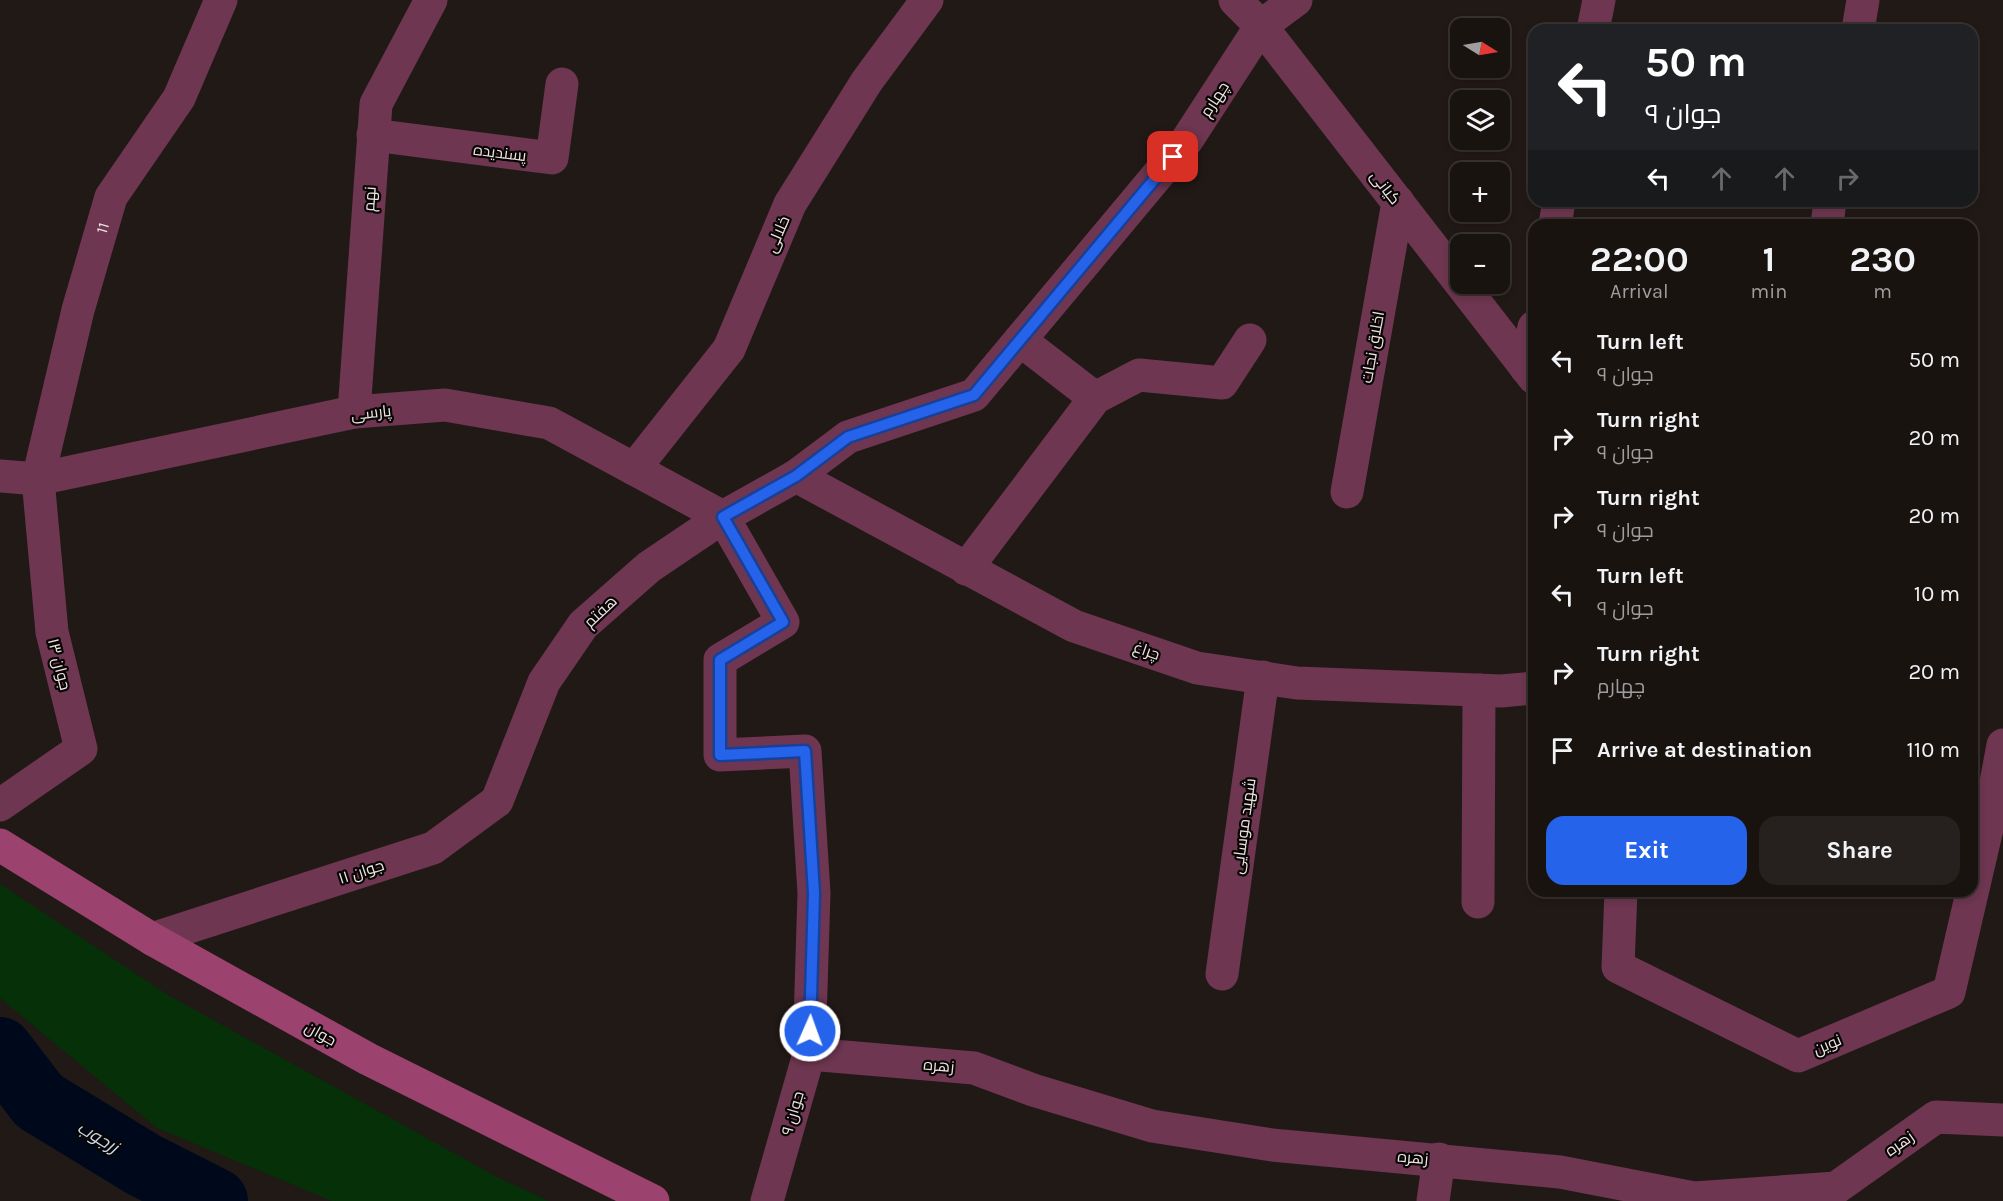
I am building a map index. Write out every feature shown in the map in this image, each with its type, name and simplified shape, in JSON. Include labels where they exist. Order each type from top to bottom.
[{"type":"main road","name":"جوان","points":[[0,845],[152,939],[368,1059],[652,1201]]},
{"type":"street","name":"11","points":[[38,479],[78,310],[111,197],[179,98],[221,0]]},
{"type":"street","name":"نهم","points":[[354,412],[376,104],[431,0]]},
{"type":"street","name":"خلالی","points":[[634,469],[729,349],[790,204],[867,81],[927,0]]},
{"type":"street","name":"کیانی","points":[[1235,0],[1261,26],[1528,370]]},
{"type":"street","points":[[1261,26],[1296,0]]},
{"type":"street","points":[[1594,24],[1599,0]]},
{"type":"street","points":[[1859,24],[1863,0]]},
{"type":"street","name":"چهارم","points":[[723,517],[796,476],[848,437],[974,395],[1187,140],[1261,26]]},
{"type":"street","name":"پسندیده","points":[[373,135],[552,158],[562,84]]},
{"type":"street","name":"اخلاق نجات","points":[[1347,492],[1398,202]]},
{"type":"street","points":[[1020,340],[1095,398]]},
{"type":"street","points":[[966,569],[1095,398],[1139,375],[1222,383],[1250,340]]},
{"type":"street","name":"پارسی","points":[[0,476],[38,479],[354,412],[444,405],[549,423],[723,517]]},
{"type":"street","name":"چراغ","points":[[796,476],[1074,626],[1197,668],[1297,682],[1479,690],[1528,687]]},
{"type":"street","name":"جوان ۱۳","points":[[0,805],[81,750],[52,632],[38,479]]},
{"type":"street","name":"هفتم","points":[[522,742],[544,682],[583,625],[650,567],[723,517]]},
{"type":"street","name":"جوان ۹","points":[[723,517],[783,622],[720,660],[720,755],[805,751],[814,893],[809,1054],[767,1201]]},
{"type":"street","name":"شهید موسایی","points":[[1222,974],[1263,677]]},
{"type":"street","points":[[1478,902],[1479,690]]},
{"type":"street","name":"جوان ۱۱","points":[[152,939],[433,848],[497,801],[522,742]]},
{"type":"street","points":[[1988,818],[2003,745]]},
{"type":"street","name":"نوین","points":[[1978,863],[1988,818]]},
{"type":"street","name":"نوین","points":[[1621,897],[1618,967],[1798,1056],[1949,992],[1970,897]]},
{"type":"street","name":"زهره","points":[[809,1054],[974,1068],[1033,1090],[1152,1126],[1272,1145],[1560,1172],[1694,1198],[1836,1188],[1936,1118],[2003,1120]]},
{"type":"street","points":[[1433,1201],[1439,1159]]},
{"type":"green space","points":[[0,884],[168,995],[499,1178],[549,1201],[332,1201],[157,1128],[0,998]]},
{"type":"waterway","name":"زرجوب","points":[[0,1050],[39,1101],[144,1165],[215,1201]]},
{"type":"route","points":[[810,1031],[814,893],[805,751],[720,755],[720,660],[783,622],[723,517],[796,476],[848,437],[974,395],[1173,157]]}]
